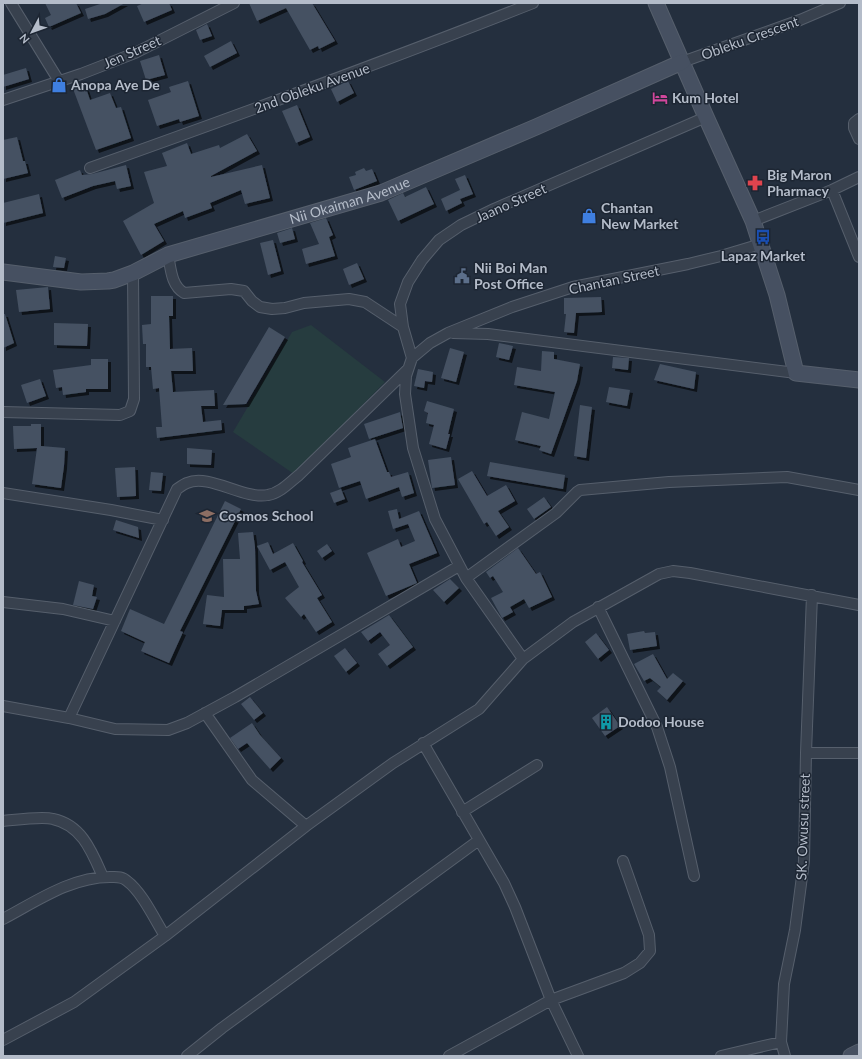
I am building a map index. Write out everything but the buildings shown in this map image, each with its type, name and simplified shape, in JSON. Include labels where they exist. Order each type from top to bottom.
[{"type":"street","points":[[11,3],[59,81]]},
{"type":"street","name":"Jen Street","points":[[3,100],[135,53],[234,3]]},
{"type":"street","name":"2nd Obleku Avenue","points":[[90,168],[262,106],[533,3]]},
{"type":"street","points":[[656,3],[753,220],[777,295],[796,373]]},
{"type":"street","name":"Obleku Crescent","points":[[682,62],[800,20],[840,3]]},
{"type":"street","name":"Nii Okaiman Avenue","points":[[3,272],[81,282],[108,282],[133,273],[168,255],[381,193],[536,127],[682,62]]},
{"type":"street","name":"Jaano Street","points":[[412,358],[403,327],[400,304],[408,282],[422,260],[439,240],[461,225],[706,117]]},
{"type":"street","points":[[858,119],[854,123],[854,128],[859,139]]},
{"type":"street","points":[[753,220],[832,190],[859,177]]},
{"type":"street","points":[[832,190],[859,257]]},
{"type":"street","name":"Chantan Street","points":[[412,358],[430,343],[448,333],[512,308],[573,287],[688,264],[761,244]]},
{"type":"street","points":[[168,255],[174,283],[179,290],[184,293],[231,289],[244,292],[252,301],[260,306],[272,309],[285,308],[304,303],[349,299],[365,302],[403,327]]},
{"type":"street","points":[[3,412],[120,415],[130,411],[134,399],[133,273]]},
{"type":"street","points":[[448,333],[488,334],[859,380]]},
{"type":"street","points":[[412,358],[406,376],[405,394],[413,448],[435,519],[466,578],[523,660]]},
{"type":"street","points":[[69,718],[177,489],[188,482],[204,481],[258,496],[269,495],[279,491],[299,475],[408,369]]},
{"type":"street","points":[[466,578],[556,513],[580,490],[669,482],[788,477],[859,490]]},
{"type":"street","points":[[3,493],[111,510],[162,520]]},
{"type":"street","points":[[3,706],[69,718],[115,729],[168,730],[187,723],[235,697],[459,566]]},
{"type":"street","points":[[3,1040],[74,1002],[165,936],[306,826],[393,763],[479,709],[523,660],[573,622],[659,574],[673,571],[690,573],[859,605]]},
{"type":"street","name":"SK. Owusu street","points":[[785,1056],[781,1042],[784,984],[795,930],[804,861],[806,753],[812,595]]},
{"type":"street","points":[[3,602],[63,609],[115,621]]},
{"type":"street","points":[[598,607],[657,727],[670,767],[694,876]]},
{"type":"street","points":[[204,713],[252,780],[306,826]]},
{"type":"street","points":[[423,743],[504,883],[515,907],[551,1000],[578,1056]]},
{"type":"street","points":[[806,753],[859,753]]},
{"type":"street","points":[[462,812],[537,765]]},
{"type":"street","points":[[3,821],[51,818],[65,823],[76,830],[90,847],[103,877]]},
{"type":"street","points":[[187,1056],[222,1028],[479,840]]},
{"type":"street","points":[[449,1056],[551,1000],[624,973],[640,963],[650,951],[649,935],[622,861]]},
{"type":"street","points":[[3,919],[72,884],[89,878],[119,877],[126,880],[136,889],[165,936]]},
{"type":"street","points":[[721,1056],[781,1042]]},
{"type":"street","points":[[851,1056],[859,1052]]},
{"type":"green space","points":[[311,325],[385,382],[294,474],[233,432],[292,332]]},
{"type":"place","name":"Anopa Aye De","points":[[59,85]]},
{"type":"place","name":"Kum Hotel","points":[[660,98]]},
{"type":"place","name":"Big Maron Pharmacy","points":[[755,183]]},
{"type":"place","name":"Chantan New Market","points":[[589,216]]},
{"type":"place","name":"Lapaz Market","points":[[763,237]]},
{"type":"place","name":"Nii Boi Man Post Office","points":[[462,276]]},
{"type":"place","name":"Cosmos School","points":[[207,516]]},
{"type":"place","name":"Dodoo House","points":[[606,722]]}]
